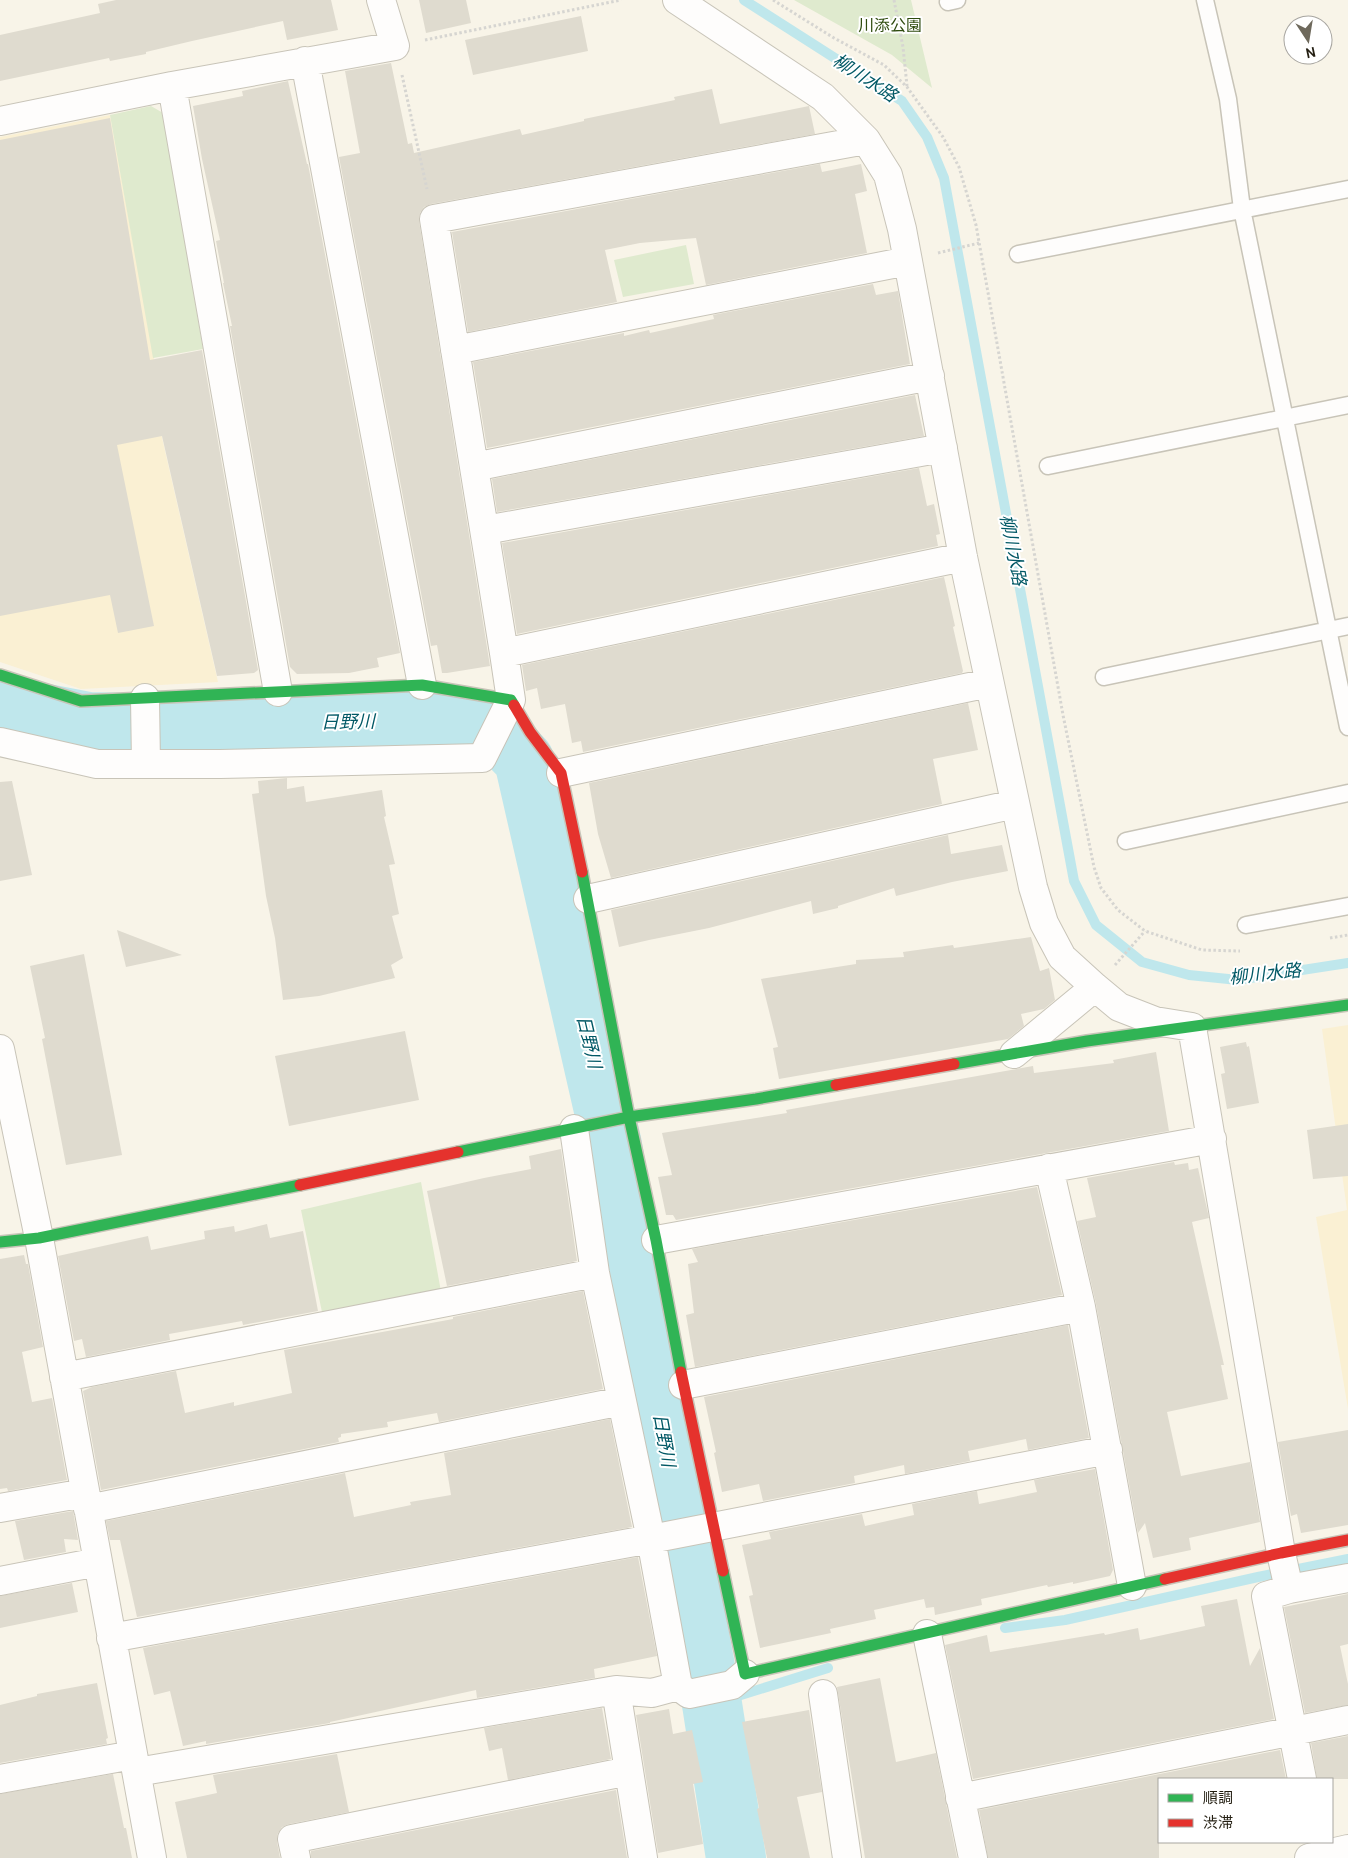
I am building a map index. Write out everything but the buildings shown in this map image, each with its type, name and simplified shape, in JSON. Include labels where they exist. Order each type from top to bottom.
[{"type":"street","points":[[0,121],[172,86],[395,46],[381,0]]},
{"type":"street","points":[[677,0],[823,97],[866,140],[888,174],[902,229],[963,558],[1033,887],[1044,923],[1062,957],[1119,1007],[1155,1021],[1192,1027]]},
{"type":"street","points":[[305,61],[422,685]]},
{"type":"street","points":[[172,86],[278,692]]},
{"type":"street","points":[[745,1674],[683,1385],[656,1240],[626,1118],[588,899],[561,773],[530,732],[511,700],[434,219],[866,140]]},
{"type":"street","points":[[455,350],[908,261]]},
{"type":"street","points":[[474,467],[930,376]]},
{"type":"street","points":[[484,530],[943,448]]},
{"type":"street","points":[[504,653],[963,558]]},
{"type":"street","points":[[0,675],[81,700],[422,685],[511,700]]},
{"type":"street","points":[[561,773],[990,682]]},
{"type":"street","points":[[145,698],[146,764]]},
{"type":"street","points":[[0,742],[97,764],[220,764],[482,758],[511,700]]},
{"type":"street","points":[[588,899],[1015,804]]},
{"type":"street","points":[[1014,1054],[1095,987]]},
{"type":"street","points":[[0,1242],[39,1238],[626,1118],[756,1099],[1087,1041],[1348,1005]]},
{"type":"street","points":[[1192,1027],[1288,1589]]},
{"type":"street","points":[[0,1048],[4,1094],[39,1238],[152,1858]]},
{"type":"street","points":[[579,1128],[595,1273],[651,1539],[678,1686],[688,1694],[732,1685],[745,1674],[1132,1586],[1348,1540]]},
{"type":"street","points":[[656,1240],[1212,1139]]},
{"type":"street","points":[[1049,1168],[1081,1307],[1132,1586]]},
{"type":"street","points":[[64,1377],[595,1273]]},
{"type":"street","points":[[683,1385],[1081,1307]]},
{"type":"street","points":[[0,1508],[87,1501],[622,1401]]},
{"type":"street","points":[[111,1638],[651,1539],[1108,1450]]},
{"type":"street","points":[[0,1581],[98,1562]]},
{"type":"street","points":[[1302,1778],[1266,1596],[1288,1589],[1348,1578]]},
{"type":"street","points":[[927,1634],[973,1858]]},
{"type":"street","points":[[0,1779],[135,1764],[616,1690],[652,1693],[678,1686]]},
{"type":"street","points":[[616,1690],[643,1858]]},
{"type":"street","points":[[823,1694],[847,1858]]},
{"type":"street","points":[[960,1798],[1348,1720]]},
{"type":"street","points":[[296,1858],[292,1839],[629,1771]]},
{"type":"street","points":[[1315,1854],[1348,1850]]},
{"type":"lane","points":[[1205,0],[1228,99],[1242,209],[1348,727]]},
{"type":"lane","points":[[1018,254],[1348,188]]},
{"type":"lane","points":[[1048,466],[1348,405]]},
{"type":"lane","points":[[1104,677],[1348,626]]},
{"type":"lane","points":[[1126,841],[1348,793]]},
{"type":"lane","points":[[1246,925],[1348,906]]},
{"type":"path","points":[[434,219],[395,46],[621,0]]},
{"type":"path","points":[[773,0],[834,38],[884,65],[907,87],[943,136],[959,167],[969,199],[979,243],[1063,715],[1094,867],[1101,888],[1118,910],[1144,932],[1202,950],[1247,951]]},
{"type":"path","points":[[894,0],[904,47],[907,87]]},
{"type":"path","points":[[908,261],[979,243]]},
{"type":"path","points":[[1095,987],[1144,932]]},
{"type":"path","points":[[1324,939],[1348,935]]},
{"type":"shaded area","points":[[110,115],[160,392],[152,394],[218,682],[81,689],[0,662],[0,137]]},
{"type":"shaded area","points":[[1348,1025],[1348,1409],[1316,1217],[1347,1210],[1322,1029]]},
{"type":"green space","name":"川添公園","points":[[794,0],[911,0],[932,88],[892,55]]},
{"type":"green space","points":[[151,106],[163,113],[203,349],[153,358],[110,115]]},
{"type":"green space","points":[[686,245],[694,284],[623,297],[614,260]]},
{"type":"green space","points":[[421,1182],[442,1297],[323,1317],[301,1210]]},
{"type":"waterway","name":"柳川水路","points":[[744,0],[902,101],[927,137],[944,178],[1074,881],[1096,925],[1142,962],[1189,975],[1238,980],[1348,963]]},
{"type":"waterway","name":"日野川","points":[[0,705],[88,722],[174,724],[453,720],[493,728],[524,760],[612,1145],[669,1475],[712,1704],[736,1858]]},
{"type":"waterway","points":[[1005,1628],[1065,1620],[1348,1559]]},
{"type":"waterway","points":[[712,1704],[828,1668]]},
{"type":"traffic: fast","points":[[0,675],[81,701],[422,685],[511,700],[514,705]]},
{"type":"traffic: fast","points":[[582,872],[681,1372]]},
{"type":"traffic: fast","points":[[954,1064],[1087,1041],[1348,1005]]},
{"type":"traffic: fast","points":[[458,1152],[629,1117],[756,1099],[836,1085]]},
{"type":"traffic: fast","points":[[0,1242],[39,1238],[300,1185]]},
{"type":"traffic: fast","points":[[723,1571],[745,1674],[1165,1579]]},
{"type":"traffic: jam","points":[[514,705],[530,732],[561,773],[582,872]]},
{"type":"traffic: jam","points":[[836,1085],[954,1064]]},
{"type":"traffic: jam","points":[[300,1185],[458,1152]]},
{"type":"traffic: jam","points":[[681,1372],[723,1571]]},
{"type":"traffic: jam","points":[[1165,1579],[1348,1540]]}]
